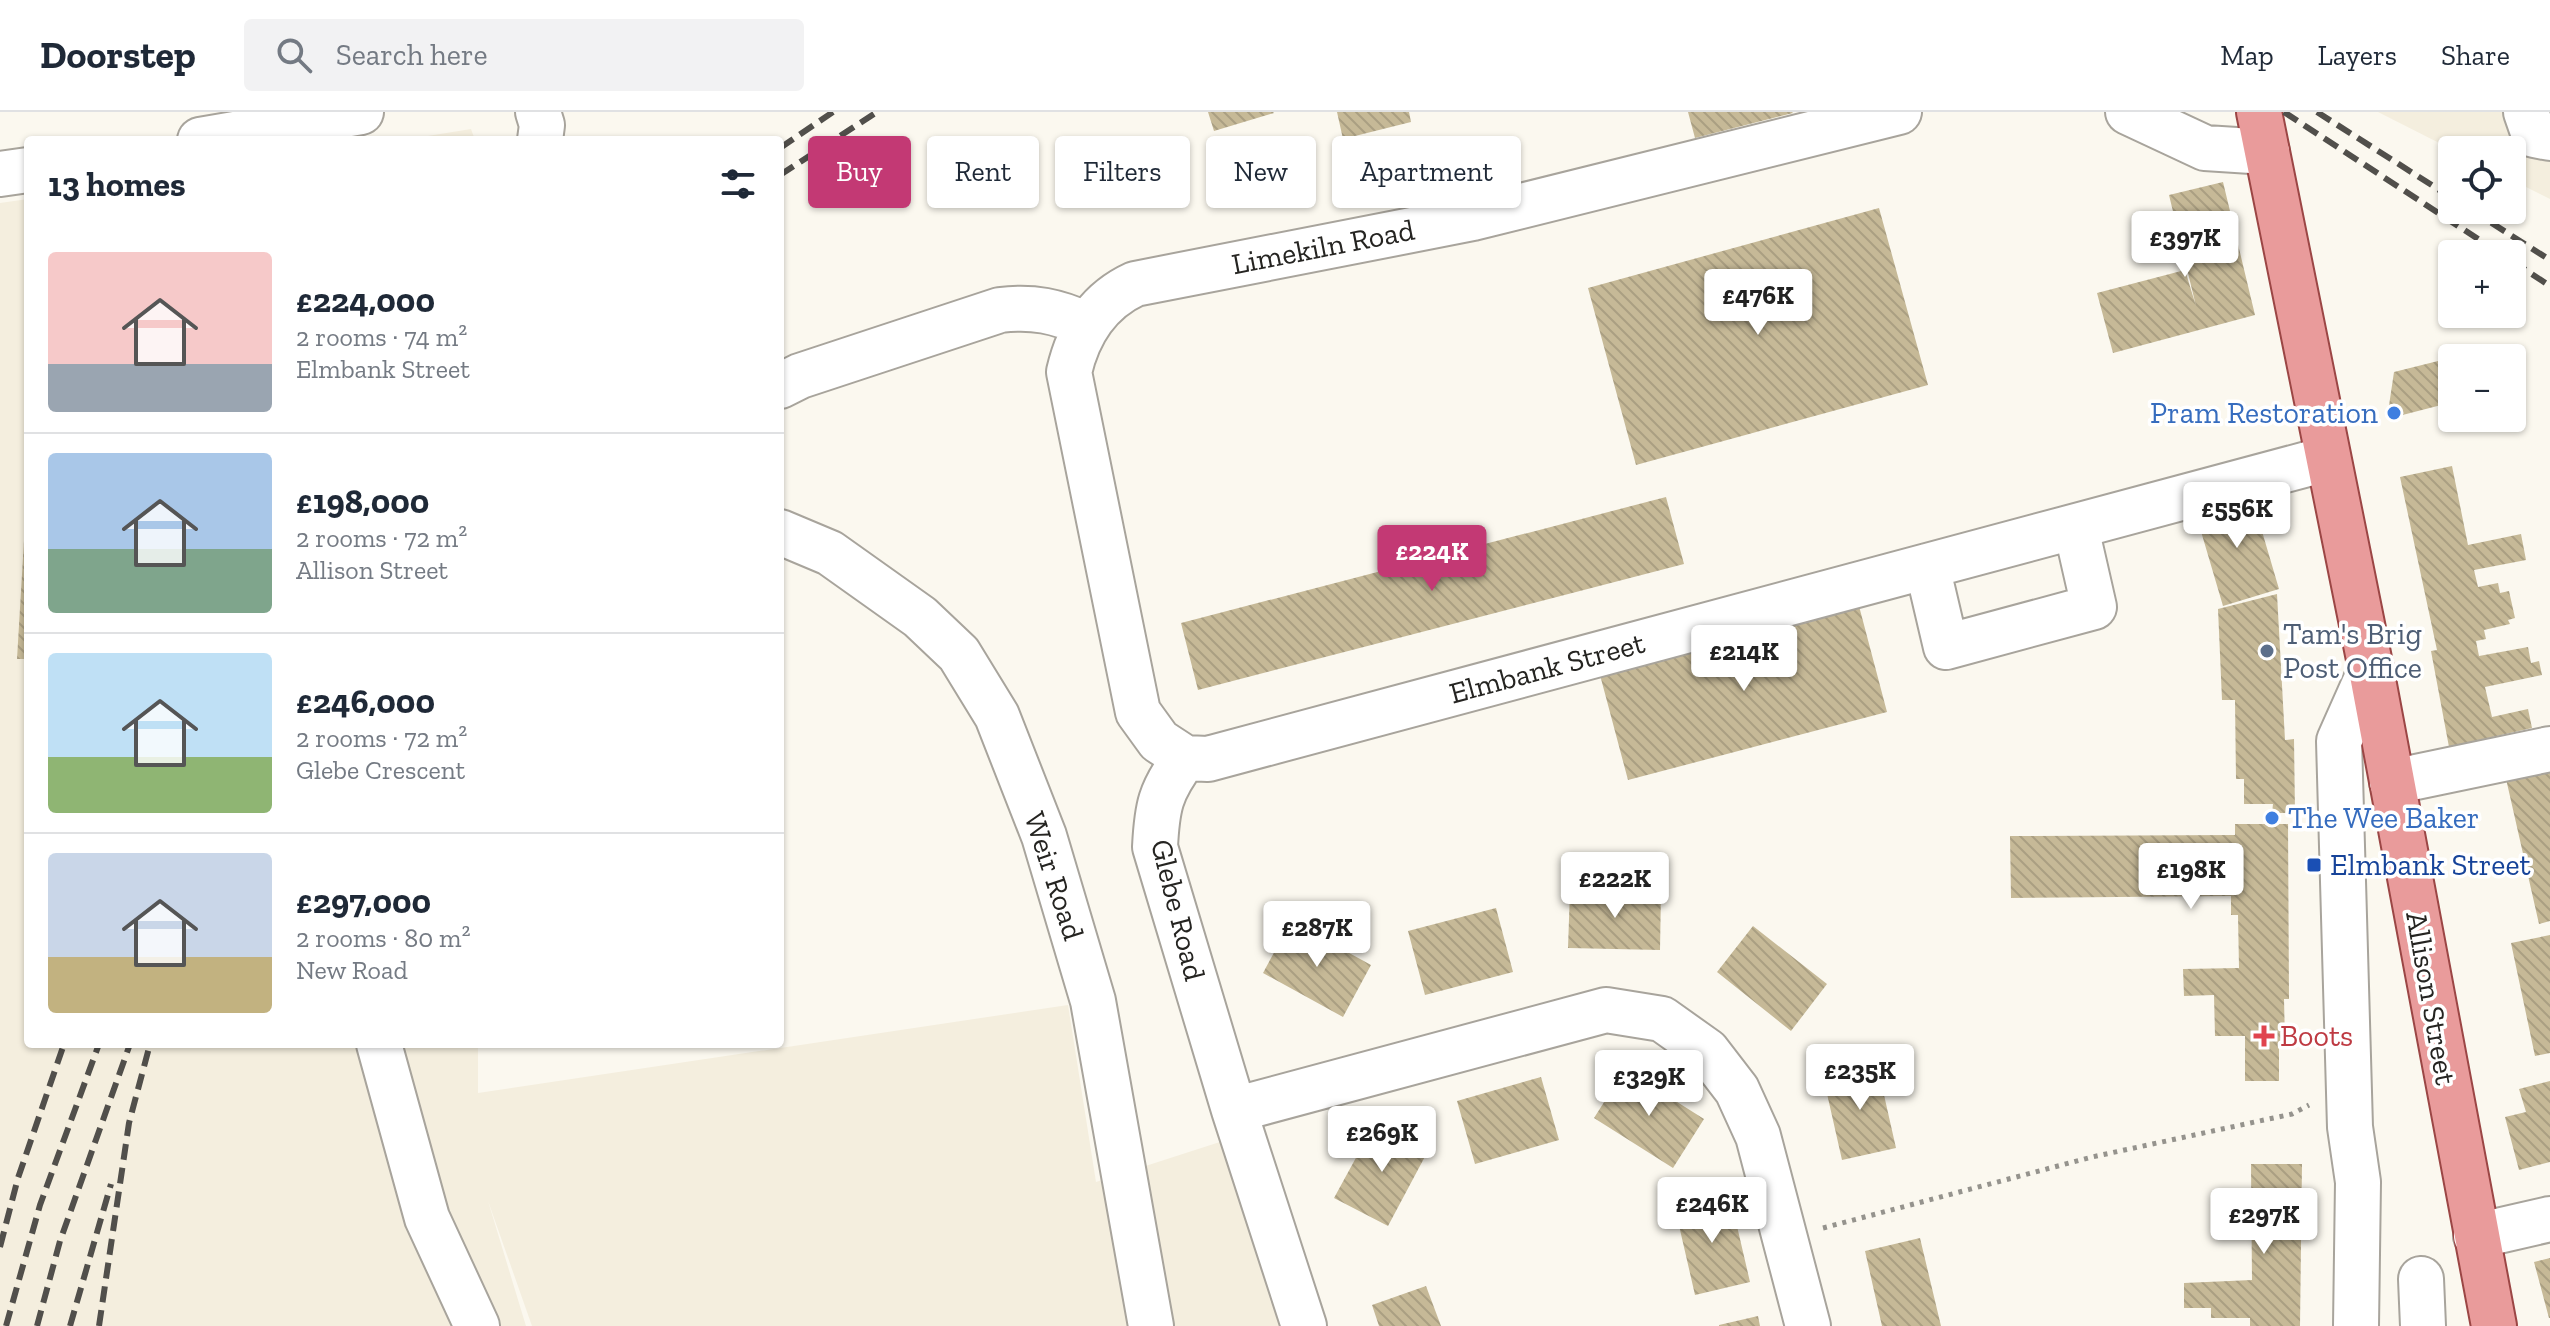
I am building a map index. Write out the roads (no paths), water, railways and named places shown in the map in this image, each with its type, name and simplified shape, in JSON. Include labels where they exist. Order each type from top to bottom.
[{"type":"main road","name":"Allison Street","points":[[2263,130],[2326,459],[2371,669],[2494,1326]]},
{"type":"street","points":[[223,136],[361,112]]},
{"type":"street","name":"Limekiln Road","points":[[1087,325],[1115,293],[1135,284],[1473,218],[1899,112]]},
{"type":"street","points":[[2128,112],[2205,148],[2263,130]]},
{"type":"street","points":[[784,384],[983,316],[1032,306],[1064,314],[1087,325],[1075,345],[1069,372],[1138,712],[1159,741],[1185,758]]},
{"type":"street","name":"Elmbank Street","points":[[1185,758],[1208,759],[2326,459]]},
{"type":"street","points":[[1927,566],[1946,647],[2094,607],[2076,528]]},
{"type":"street","name":"Weir Road","points":[[784,534],[830,553],[920,617],[959,654],[997,716],[1044,836],[1093,1001],[1151,1326]]},
{"type":"street","points":[[2356,1326],[2358,1182],[2350,1127],[2339,741],[2371,669]]},
{"type":"street","points":[[2392,782],[2550,749]]},
{"type":"street","name":"Glebe Road","points":[[1185,758],[1165,784],[1157,806],[1155,847],[1234,1110],[1304,1326]]},
{"type":"street","points":[[1234,1110],[1606,1010],[1662,1019],[1707,1051],[1737,1090],[1758,1136],[1808,1326]]},
{"type":"street","points":[[380,1048],[427,1218],[477,1326]]},
{"type":"street","points":[[2476,1236],[2550,1219]]},
{"type":"street","points":[[2421,1279],[2423,1326]]},
{"type":"railway","points":[[784,145],[833,112]]},
{"type":"railway","points":[[784,172],[877,112]]},
{"type":"railway","points":[[2284,112],[2480,240]]},
{"type":"railway","points":[[2317,112],[2438,189]]},
{"type":"railway","points":[[2493,224],[2550,260]]},
{"type":"railway","points":[[2526,270],[2550,286]]},
{"type":"railway","points":[[0,1247],[18,1178],[63,1048]]},
{"type":"railway","points":[[6,1326],[40,1205],[98,1048]]},
{"type":"railway","points":[[37,1326],[60,1241],[129,1048]]},
{"type":"railway","points":[[99,1326],[129,1123],[149,1048]]},
{"type":"railway","points":[[70,1326],[111,1184]]},
{"type":"place","name":"Pram Restoration","points":[[2394,413]]},
{"type":"place","name":"Tam's Brig Post Office","points":[[2267,651]]},
{"type":"place","name":"The Wee Baker","points":[[2272,818]]},
{"type":"place","name":"Elmbank Street","points":[[2314,865]]},
{"type":"place","name":"Boots","points":[[2264,1036]]}]
